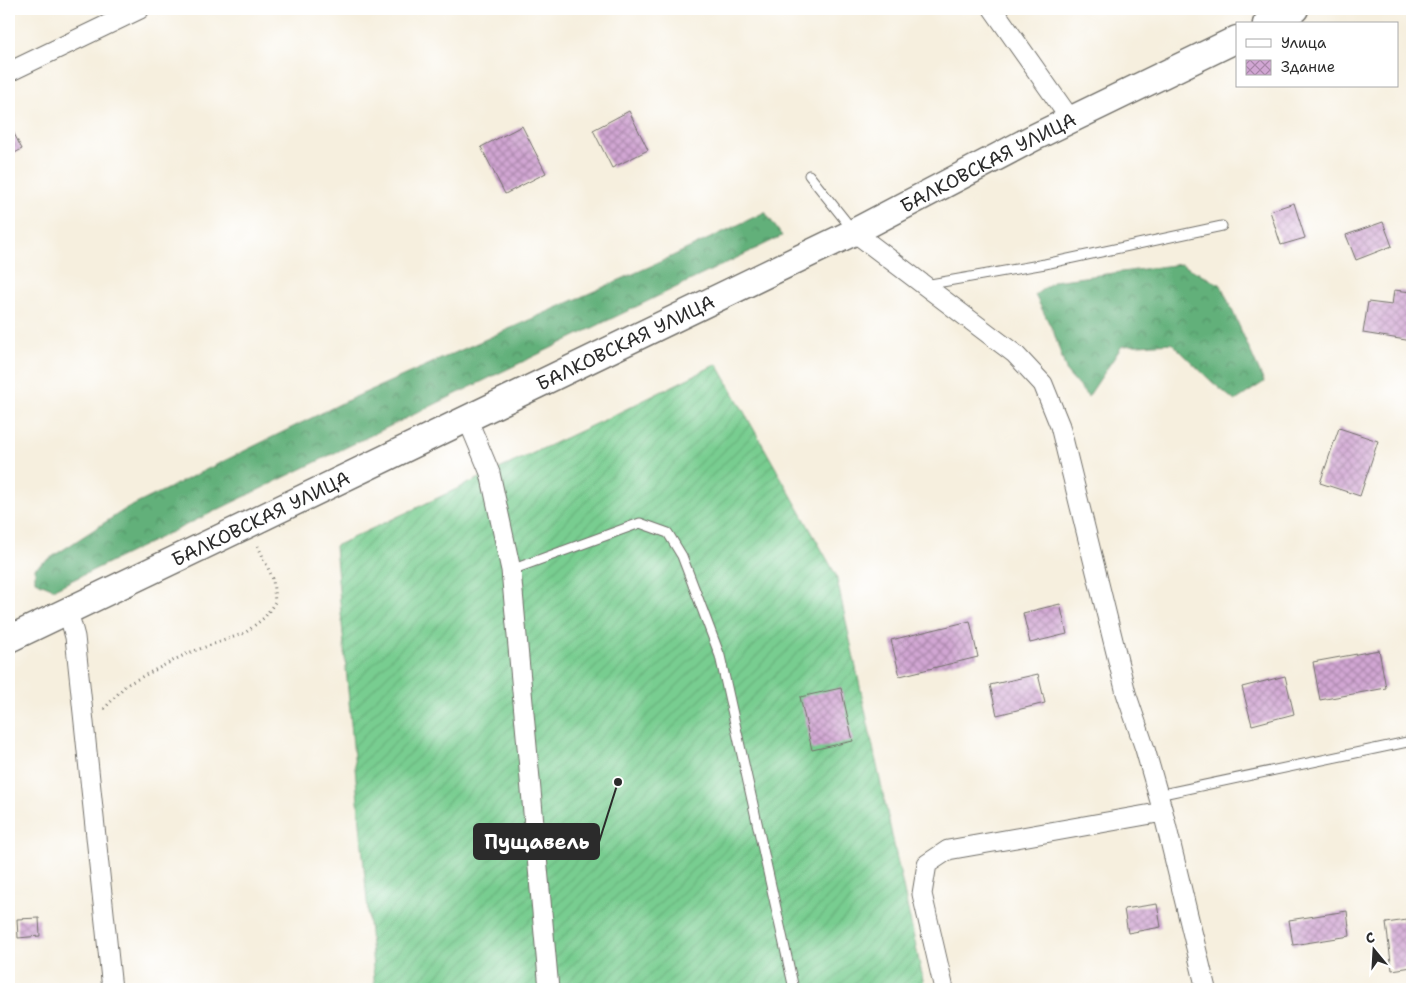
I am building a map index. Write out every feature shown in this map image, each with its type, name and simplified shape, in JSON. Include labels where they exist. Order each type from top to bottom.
[{"type":"main road","points":[[1270,22],[1295,9]]},
{"type":"main road","name":"БАЛКОВСКАЯ УЛИЦА","points":[[9,639],[854,232],[1071,120],[1236,39]]},
{"type":"street","points":[[9,72],[140,9]]},
{"type":"street","points":[[993,9],[1071,120]]},
{"type":"street","points":[[854,232],[1015,354],[1043,384],[1060,426],[1126,693],[1160,804],[1206,989]]},
{"type":"street","points":[[467,418],[490,473],[511,570],[549,989]]},
{"type":"street","points":[[68,611],[75,637],[112,989]]},
{"type":"street","points":[[944,989],[922,894],[927,864],[948,850],[1160,804]]},
{"type":"lane","points":[[809,175],[854,232]]},
{"type":"lane","points":[[924,285],[1044,264],[1222,226]]},
{"type":"lane","points":[[511,570],[640,523],[668,534],[682,556],[720,656],[794,989]]},
{"type":"lane","points":[[1160,804],[1412,741]]},
{"type":"path","points":[[85,738],[108,705],[126,685],[188,652],[245,633],[265,618],[275,602],[273,579],[249,524]]},
{"type":"green space","points":[[765,212],[782,236],[54,589],[35,581],[35,568],[124,510],[344,402],[660,262]]},
{"type":"green space","points":[[1181,264],[1221,285],[1264,382],[1235,401],[1212,382],[1172,343],[1122,346],[1088,397],[1067,373],[1054,333],[1035,295],[1054,281]]},
{"type":"green space","points":[[717,364],[836,575],[925,989],[375,989],[335,546],[608,418]]},
{"type":"building","points":[[629,111],[648,150],[612,168],[593,130]]},
{"type":"building","points":[[9,124],[22,149],[9,156]]},
{"type":"building","points":[[522,126],[546,173],[505,194],[481,147]]},
{"type":"building","points":[[1294,203],[1305,238],[1281,245],[1270,211]]},
{"type":"building","points":[[1383,222],[1392,246],[1356,260],[1346,235]]},
{"type":"building","points":[[1394,290],[1412,292],[1412,341],[1363,333],[1368,302],[1392,305]]},
{"type":"building","points":[[1339,428],[1378,441],[1360,496],[1320,483]]},
{"type":"building","points":[[1060,604],[1067,634],[1030,643],[1023,613]]},
{"type":"building","points":[[970,621],[978,657],[900,676],[891,640]]},
{"type":"building","points":[[1379,650],[1386,688],[1320,700],[1313,662]]},
{"type":"building","points":[[1038,674],[1045,703],[997,715],[990,685]]},
{"type":"building","points":[[1285,676],[1294,714],[1252,725],[1242,687]]},
{"type":"building","points":[[841,688],[853,741],[812,750],[800,697]]},
{"type":"building","points":[[1157,904],[1161,927],[1128,933],[1124,909]]},
{"type":"building","points":[[1347,911],[1350,936],[1293,945],[1289,920]]},
{"type":"building","points":[[39,918],[40,936],[18,938],[17,919]]},
{"type":"building","points":[[1407,920],[1412,967],[1392,970],[1386,923]]},
{"type":"place","name":"Пущавель","points":[[618,782]]}]
